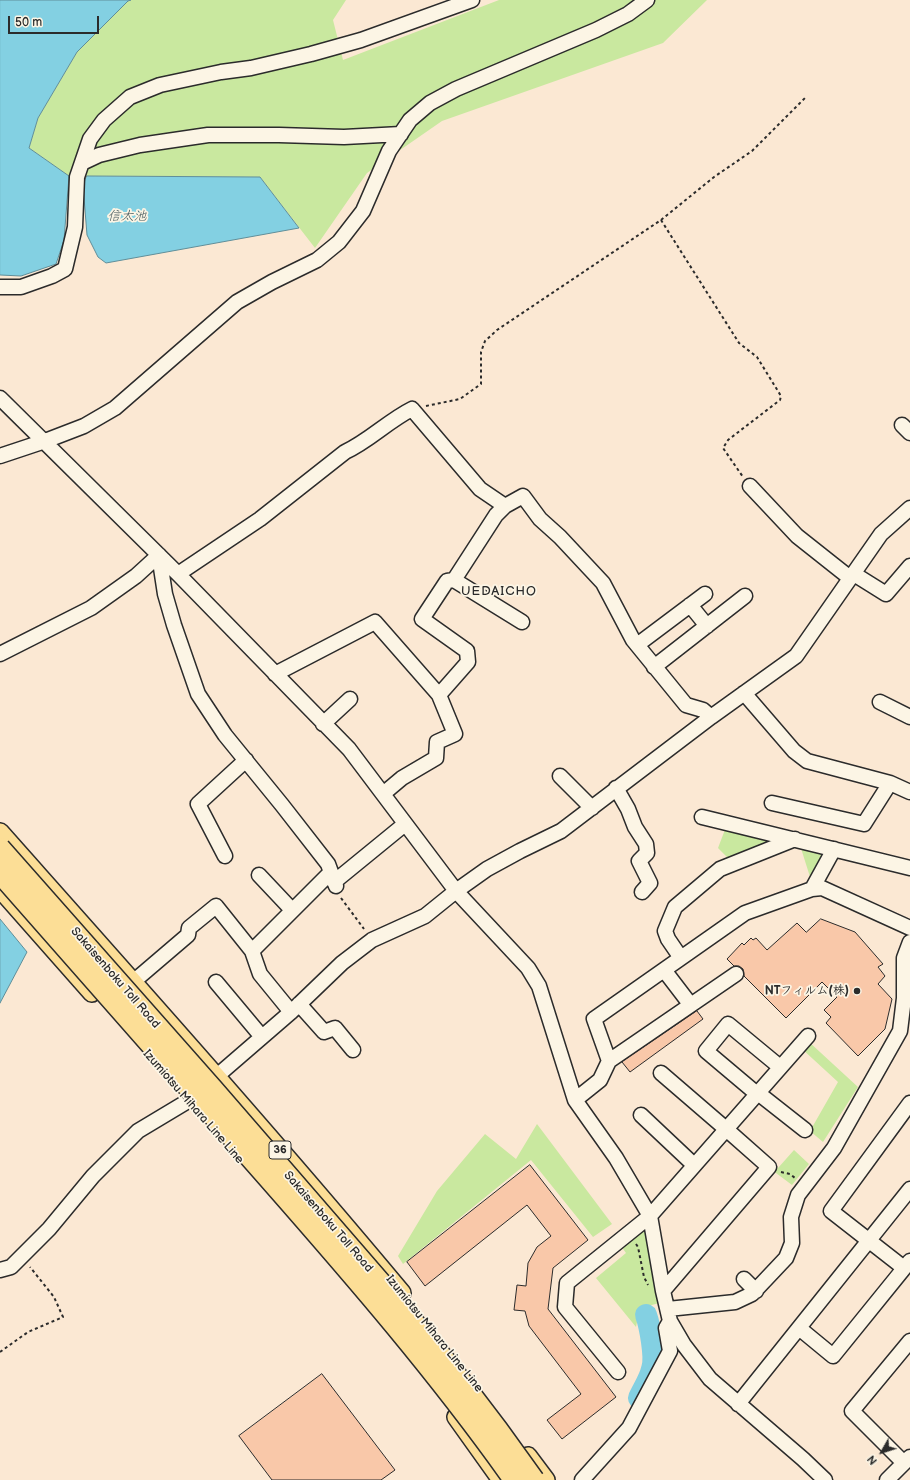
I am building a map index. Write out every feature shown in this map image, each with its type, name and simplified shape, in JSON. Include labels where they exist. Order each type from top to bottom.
[{"type":"highway","name":"Sakaisenboku Toll Road","points":[[0,848],[213,1089],[394,1298],[498,1430],[534,1480]]},
{"type":"highway","name":"Sakaisenboku Toll Road","points":[[0,873],[190,1088],[379,1306],[434,1373],[514,1480]]},
{"type":"main road","name":"Izumiotsu Mihara Line Line","points":[[0,832],[348,1228],[416,1309],[481,1392],[546,1480]]},
{"type":"main road","name":"Izumiotsu Mihara Line Line","points":[[0,889],[317,1248],[453,1413],[501,1480]]},
{"type":"street","points":[[0,286],[21,287],[52,276],[65,269],[75,227],[76,177],[90,139],[104,120],[130,98],[160,85],[221,72],[251,68],[361,40],[472,0]]},
{"type":"street","points":[[0,456],[84,426],[115,408],[237,302],[272,282],[317,260],[339,242],[363,211],[390,151],[400,134],[410,120],[430,103],[456,89],[596,30],[628,14],[647,0]]},
{"type":"street","points":[[82,163],[99,155],[140,145],[208,135],[344,137],[400,134]]},
{"type":"street","points":[[0,398],[178,574],[349,749],[456,891],[528,968],[539,986],[574,1100],[616,1158],[650,1216],[663,1291],[669,1315],[684,1345],[710,1379],[825,1480]]},
{"type":"street","points":[[178,574],[220,548],[260,519],[345,452],[356,447],[400,415],[412,409],[480,489],[505,506]]},
{"type":"street","points":[[750,486],[797,536],[852,576],[886,594],[910,566]]},
{"type":"street","points":[[454,580],[496,515],[505,506],[523,496],[540,519],[560,537],[603,583],[637,645],[686,705],[703,710],[711,717]]},
{"type":"street","points":[[0,1270],[10,1267],[49,1229],[93,1176],[138,1131],[188,1101],[295,1008],[342,963],[372,940],[425,916],[487,869],[561,831],[711,717],[796,656],[881,534],[910,508]]},
{"type":"street","points":[[0,654],[91,608],[136,576],[159,555]]},
{"type":"street","points":[[159,555],[165,594],[198,694],[225,735],[328,864],[333,880]]},
{"type":"street","points":[[439,695],[468,662],[467,651],[422,619],[447,581],[454,580],[522,622]]},
{"type":"street","points":[[637,645],[705,594]]},
{"type":"street","points":[[654,667],[745,596]]},
{"type":"street","points":[[690,605],[706,626]]},
{"type":"street","points":[[276,674],[375,622],[439,695],[455,734],[437,742],[436,758],[402,778],[383,794]]},
{"type":"street","points":[[744,693],[794,751],[807,761],[890,783],[910,792]]},
{"type":"street","points":[[323,724],[350,699]]},
{"type":"street","points":[[880,702],[910,717]]},
{"type":"street","points":[[225,856],[198,804],[246,760]]},
{"type":"street","points":[[560,776],[592,808]]},
{"type":"street","points":[[772,803],[864,824],[890,783]]},
{"type":"street","points":[[616,788],[646,844],[647,853],[639,861],[650,883],[642,892]]},
{"type":"street","points":[[702,817],[910,868]]},
{"type":"street","points":[[252,950],[292,910],[405,824]]},
{"type":"street","points":[[681,958],[668,939],[665,930],[675,907],[720,869],[794,839]]},
{"type":"street","points":[[812,889],[834,849]]},
{"type":"street","points":[[259,875],[292,910]]},
{"type":"street","points":[[609,1061],[594,1019],[745,913],[812,889],[822,888],[908,923]]},
{"type":"street","points":[[133,982],[188,935],[189,928],[216,906],[252,950],[260,974],[295,1008],[324,1032],[335,1028],[353,1050]]},
{"type":"street","points":[[669,1315],[735,1302],[752,1294],[786,1258],[792,1243],[791,1217],[798,1195],[834,1148],[900,1031],[904,998],[904,958],[910,942]]},
{"type":"street","points":[[664,970],[690,1004]]},
{"type":"street","points":[[574,1100],[600,1080],[609,1061],[690,1004],[736,974]]},
{"type":"street","points":[[216,982],[262,1037]]},
{"type":"street","points":[[780,1067],[728,1024],[706,1051],[805,1130]]},
{"type":"street","points":[[618,1372],[565,1307],[567,1283],[650,1216],[808,1036]]},
{"type":"street","points":[[661,1073],[769,1167],[663,1291]]},
{"type":"street","points":[[798,1328],[833,1356],[907,1265],[868,1240],[831,1211],[908,1109]]},
{"type":"street","points":[[642,1115],[694,1165]]},
{"type":"street","points":[[738,1404],[910,1189]]},
{"type":"street","points":[[744,1279],[756,1291]]},
{"type":"street","points":[[582,1480],[630,1428],[670,1351],[666,1328],[669,1315]]},
{"type":"street","points":[[887,1480],[907,1460],[852,1411],[910,1341]]},
{"type":"path","points":[[412,409],[460,399],[481,384],[481,352],[485,340],[497,330],[661,220],[714,177],[752,151],[805,98]]},
{"type":"path","points":[[661,220],[739,343],[757,357],[781,396],[780,400],[728,440],[723,448],[750,486]]},
{"type":"path","points":[[333,880],[337,893],[372,940]]},
{"type":"path","points":[[635,1242],[638,1247],[644,1277]]},
{"type":"path","points":[[0,1352],[28,1332],[63,1317],[54,1297],[22,1256]]},
{"type":"green space","points":[[346,0],[333,20],[343,60],[499,0],[707,0],[663,43],[442,121],[367,173],[315,248],[260,177],[69,176],[29,148],[38,118],[77,52],[128,1]]},
{"type":"green space","points":[[726,827],[770,837],[771,843],[728,858],[718,848]]},
{"type":"green space","points":[[799,842],[830,850],[811,880]]},
{"type":"green space","points":[[808,1041],[858,1087],[823,1142],[810,1131],[838,1082],[801,1048]]},
{"type":"green space","points":[[537,1124],[612,1224],[593,1237],[531,1160],[403,1264],[398,1256],[437,1191],[485,1134],[516,1159]]},
{"type":"green space","points":[[794,1150],[809,1164],[792,1185],[772,1170],[776,1166],[778,1168]]},
{"type":"green space","points":[[641,1230],[646,1232],[660,1303],[642,1310],[636,1327],[596,1278],[626,1253],[621,1246]]},
{"type":"water","points":[[0,0],[131,0],[128,1],[77,52],[38,118],[29,148],[69,176],[64,240],[56,264],[21,276],[0,275]]},
{"type":"water","name":"信太池","points":[[87,176],[260,177],[299,228],[106,263],[98,257],[87,235],[83,185]]},
{"type":"water","points":[[0,919],[27,952],[0,1003]]},
{"type":"building","name":"NTフィルム(株)","points":[[821,919],[855,932],[883,964],[878,967],[885,976],[878,984],[892,999],[885,1029],[858,1056],[826,1023],[831,1017],[824,1010],[837,997],[822,982],[786,1018],[744,976],[743,969],[739,966],[734,966],[727,959],[742,943],[744,945],[751,938],[753,940],[756,938],[767,950],[797,923],[806,932]]},
{"type":"building","points":[[697,1011],[703,1019],[630,1072],[622,1062]]},
{"type":"building","points":[[530,1165],[588,1240],[553,1268],[548,1309],[616,1397],[562,1439],[547,1420],[581,1394],[529,1326],[525,1311],[514,1310],[517,1285],[526,1286],[528,1263],[537,1247],[551,1236],[527,1205],[425,1286],[407,1262]]},
{"type":"building","points":[[322,1374],[395,1470],[381,1480],[272,1480],[239,1436]]},
{"type":"waterway","points":[[639,1398],[650,1376],[653,1364],[652,1342],[646,1315]]},
{"type":"place","name":"NTフィルム(株)","points":[[857,991]]},
{"type":"district","name":"UEDAICHO","points":[[499,592]]}]
